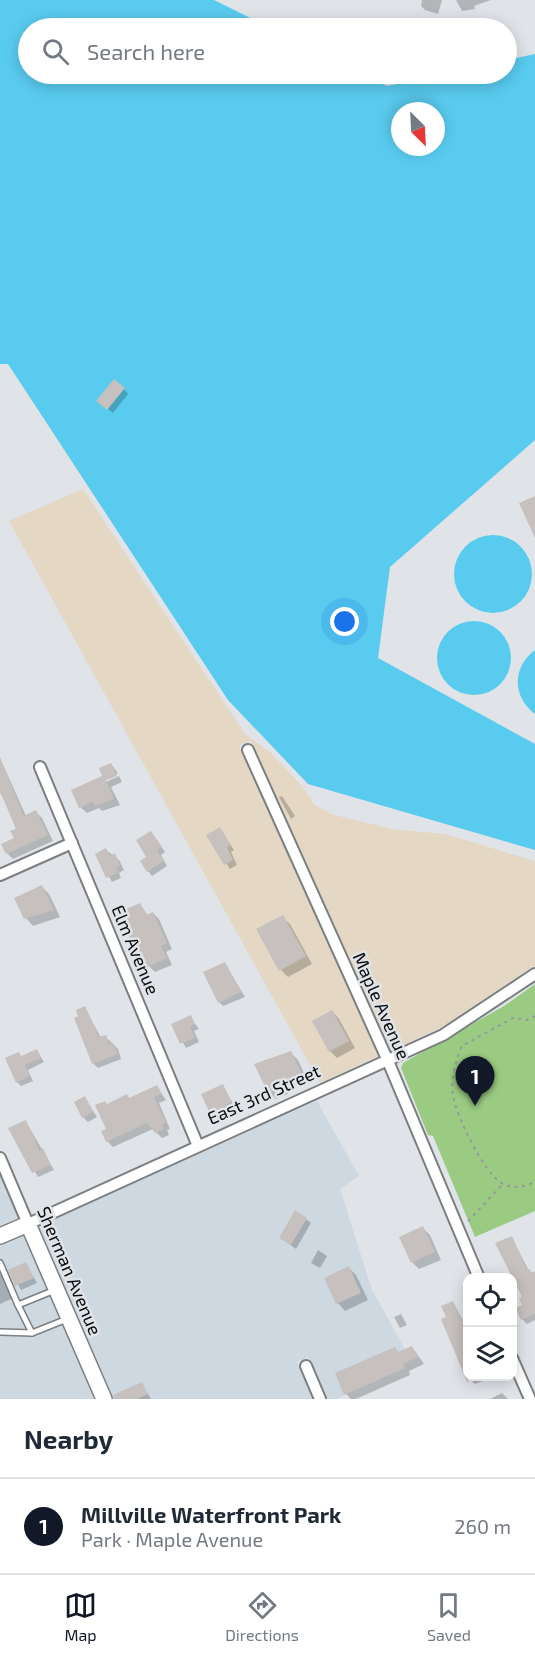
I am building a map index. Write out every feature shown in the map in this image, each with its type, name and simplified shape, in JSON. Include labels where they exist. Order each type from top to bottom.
[{"type":"street","name":"Maple Avenue","points":[[248,750],[388,1061],[477,1273]]},
{"type":"street","name":"Elm Avenue","points":[[40,767],[198,1146]]},
{"type":"street","points":[[0,875],[72,843]]},
{"type":"street","name":"East 3rd Street","points":[[0,1236],[442,1035],[535,974]]},
{"type":"street","name":"Sherman Avenue","points":[[0,1158],[104,1399]]},
{"type":"street","points":[[306,1366],[320,1399]]},
{"type":"street","points":[[517,1368],[530,1399]]},
{"type":"lane","points":[[0,1263],[32,1333]]},
{"type":"lane","points":[[18,1305],[57,1289]]},
{"type":"lane","points":[[0,1332],[32,1333],[68,1318]]},
{"type":"path","points":[[535,1016],[528,1020],[513,1018],[462,1046],[457,1060],[453,1097],[484,1164],[491,1174],[503,1184],[522,1187],[535,1182]]},
{"type":"path","points":[[459,1230],[503,1184]]},
{"type":"shaded area","points":[[83,489],[245,734],[270,752],[302,786],[314,804],[331,814],[392,829],[445,834],[535,861],[535,965],[448,1024],[391,1051],[251,741],[239,745],[379,1056],[320,1083],[9,521]]},
{"type":"shaded area","points":[[317,1101],[359,1176],[340,1189],[372,1290],[411,1360],[337,1399],[327,1399],[308,1357],[297,1362],[313,1399],[112,1399],[36,1226]]},
{"type":"shaded area","points":[[0,1174],[19,1218],[0,1226]]},
{"type":"shaded area","points":[[25,1232],[98,1399],[0,1399],[0,1242]]},
{"type":"green space","points":[[535,984],[535,1211],[475,1237],[433,1136],[428,1135],[401,1068],[403,1063],[504,1006]]},
{"type":"water","points":[[0,0],[214,0],[251,18],[18,18],[18,84],[383,84],[387,86],[397,84],[517,84],[517,58],[535,54],[535,440],[390,567],[378,658],[535,744],[535,850],[308,784],[228,700],[8,364],[0,364]]},
{"type":"water","points":[[493,535],[508,538],[521,546],[529,559],[532,574],[529,589],[521,602],[508,610],[493,613],[478,610],[465,602],[457,589],[454,574],[457,559],[465,546],[478,538]]},
{"type":"water","points":[[467,621],[481,621],[495,627],[505,637],[511,651],[509,672],[495,689],[481,695],[467,695],[453,689],[443,679],[437,665],[437,651],[443,637],[453,627]]},
{"type":"water","points":[[535,650],[535,714],[522,699],[518,682],[522,665]]},
{"type":"building","points":[[114,379],[125,388],[107,410],[96,401]]},
{"type":"building","points":[[535,496],[535,538],[519,503]]},
{"type":"building","points":[[0,758],[24,816],[36,810],[48,835],[6,854],[1,844],[14,838],[10,831],[16,829],[0,791]]},
{"type":"building","points":[[111,763],[117,776],[106,780],[114,799],[95,806],[93,802],[79,808],[71,790],[102,776],[99,768]]},
{"type":"building","points":[[220,827],[231,845],[227,847],[233,860],[224,865],[206,835]]},
{"type":"building","points":[[151,831],[162,847],[157,850],[164,861],[147,872],[140,861],[146,857],[136,840]]},
{"type":"building","points":[[106,848],[110,856],[115,853],[120,866],[116,868],[118,873],[106,878],[95,854]]},
{"type":"building","points":[[42,885],[54,910],[24,919],[14,898]]},
{"type":"building","points":[[140,903],[146,915],[153,912],[167,943],[161,946],[167,958],[147,967],[143,956],[138,958],[119,912]]},
{"type":"building","points":[[283,915],[306,956],[279,971],[256,929]]},
{"type":"building","points":[[225,962],[241,992],[218,1003],[203,972]]},
{"type":"building","points":[[85,1006],[99,1037],[106,1035],[109,1044],[113,1043],[118,1054],[92,1064],[74,1018],[78,1016],[76,1010]]},
{"type":"building","points":[[332,1010],[349,1041],[329,1052],[312,1021]]},
{"type":"building","points":[[191,1015],[195,1024],[190,1026],[195,1038],[180,1044],[171,1024]]},
{"type":"building","points":[[37,1049],[41,1058],[25,1065],[30,1076],[16,1083],[5,1058],[19,1052],[21,1056]]},
{"type":"building","points":[[291,1051],[301,1072],[280,1082],[282,1087],[268,1093],[254,1064]]},
{"type":"building","points":[[223,1084],[231,1102],[211,1116],[201,1094]]},
{"type":"building","points":[[157,1085],[162,1094],[154,1097],[166,1123],[162,1124],[164,1129],[155,1133],[147,1123],[106,1142],[101,1131],[106,1129],[95,1105],[105,1101],[107,1104],[127,1094],[129,1098]]},
{"type":"building","points":[[85,1096],[93,1112],[82,1118],[74,1102]]},
{"type":"building","points":[[26,1120],[39,1150],[43,1148],[51,1165],[32,1173],[8,1128]]},
{"type":"building","points":[[295,1210],[307,1218],[291,1245],[279,1238]]},
{"type":"building","points":[[423,1226],[435,1252],[411,1263],[399,1237]]},
{"type":"building","points":[[512,1236],[527,1270],[530,1269],[531,1273],[535,1271],[535,1314],[521,1320],[517,1312],[517,1307],[522,1305],[519,1298],[522,1297],[517,1287],[517,1273],[510,1273],[495,1243]]},
{"type":"building","points":[[26,1262],[34,1278],[15,1286],[8,1270]]},
{"type":"building","points":[[349,1266],[361,1293],[336,1304],[324,1278]]},
{"type":"building","points":[[453,1301],[463,1321],[463,1372],[441,1319],[446,1317],[441,1306]]},
{"type":"building","points":[[412,1346],[418,1357],[403,1364],[405,1368],[344,1395],[335,1373],[395,1347],[398,1352]]},
{"type":"building","points":[[142,1382],[148,1394],[137,1399],[114,1399],[113,1395]]},
{"type":"place","name":"Millville Waterfront Park","points":[[475,1106]]}]
